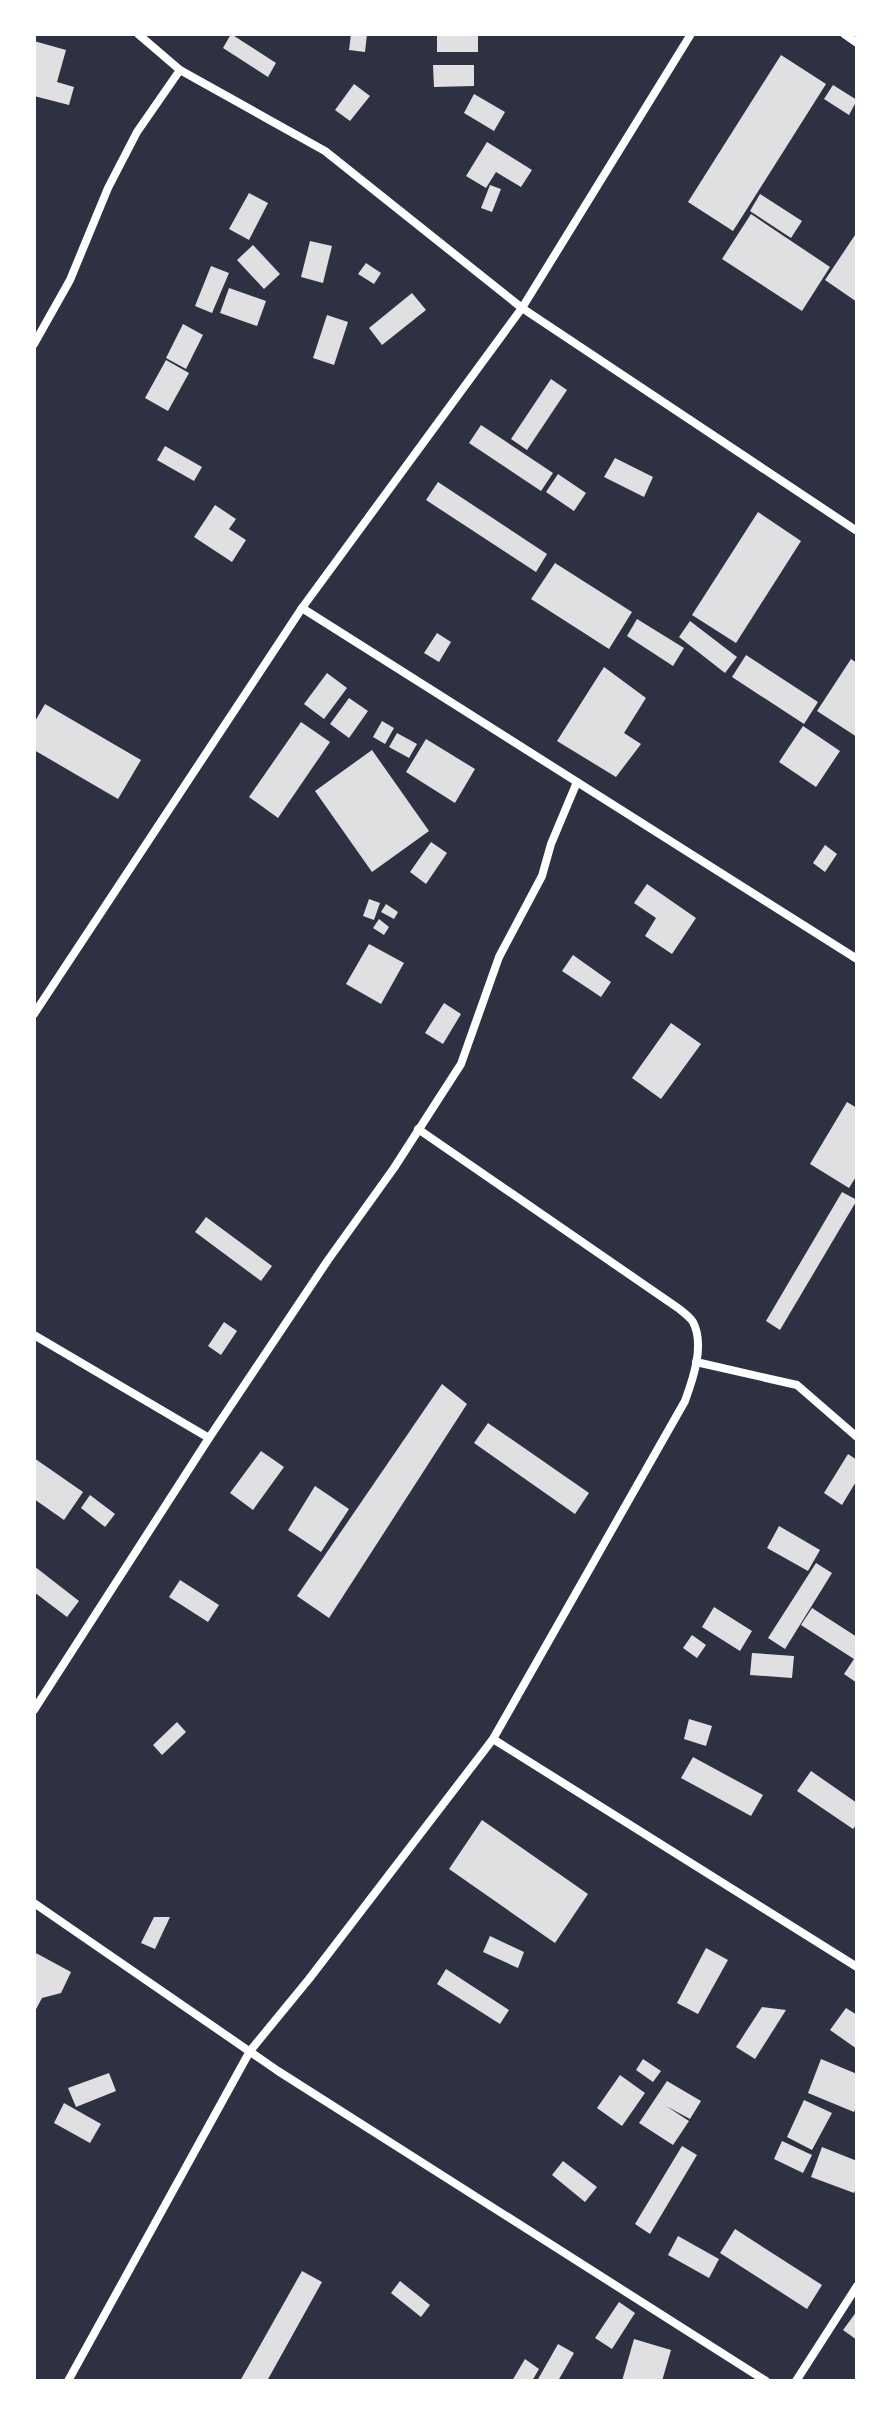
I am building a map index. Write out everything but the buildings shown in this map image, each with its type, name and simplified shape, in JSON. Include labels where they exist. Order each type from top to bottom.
[{"type":"street","points":[[138,34],[180,70],[325,151],[522,308],[857,531]]},
{"type":"street","points":[[34,1014],[302,608],[522,308],[691,34]]},
{"type":"street","points":[[844,34],[857,43]]},
{"type":"street","points":[[34,344],[70,280],[108,188],[137,132],[180,70]]},
{"type":"street","points":[[302,608],[857,959]]},
{"type":"street","points":[[34,1710],[209,1438],[461,1064],[499,957],[542,876],[551,844],[577,782]]},
{"type":"street","points":[[68,2381],[250,2051],[493,1739],[685,1401],[696,1362],[697,1340],[693,1321],[678,1308],[418,1129]]},
{"type":"street","points":[[34,1335],[209,1438]]},
{"type":"street","points":[[696,1362],[797,1385],[857,1437]]},
{"type":"street","points":[[493,1739],[857,1967]]},
{"type":"street","points":[[34,1903],[250,2051],[766,2381]]},
{"type":"street","points":[[796,2381],[857,2286]]}]
